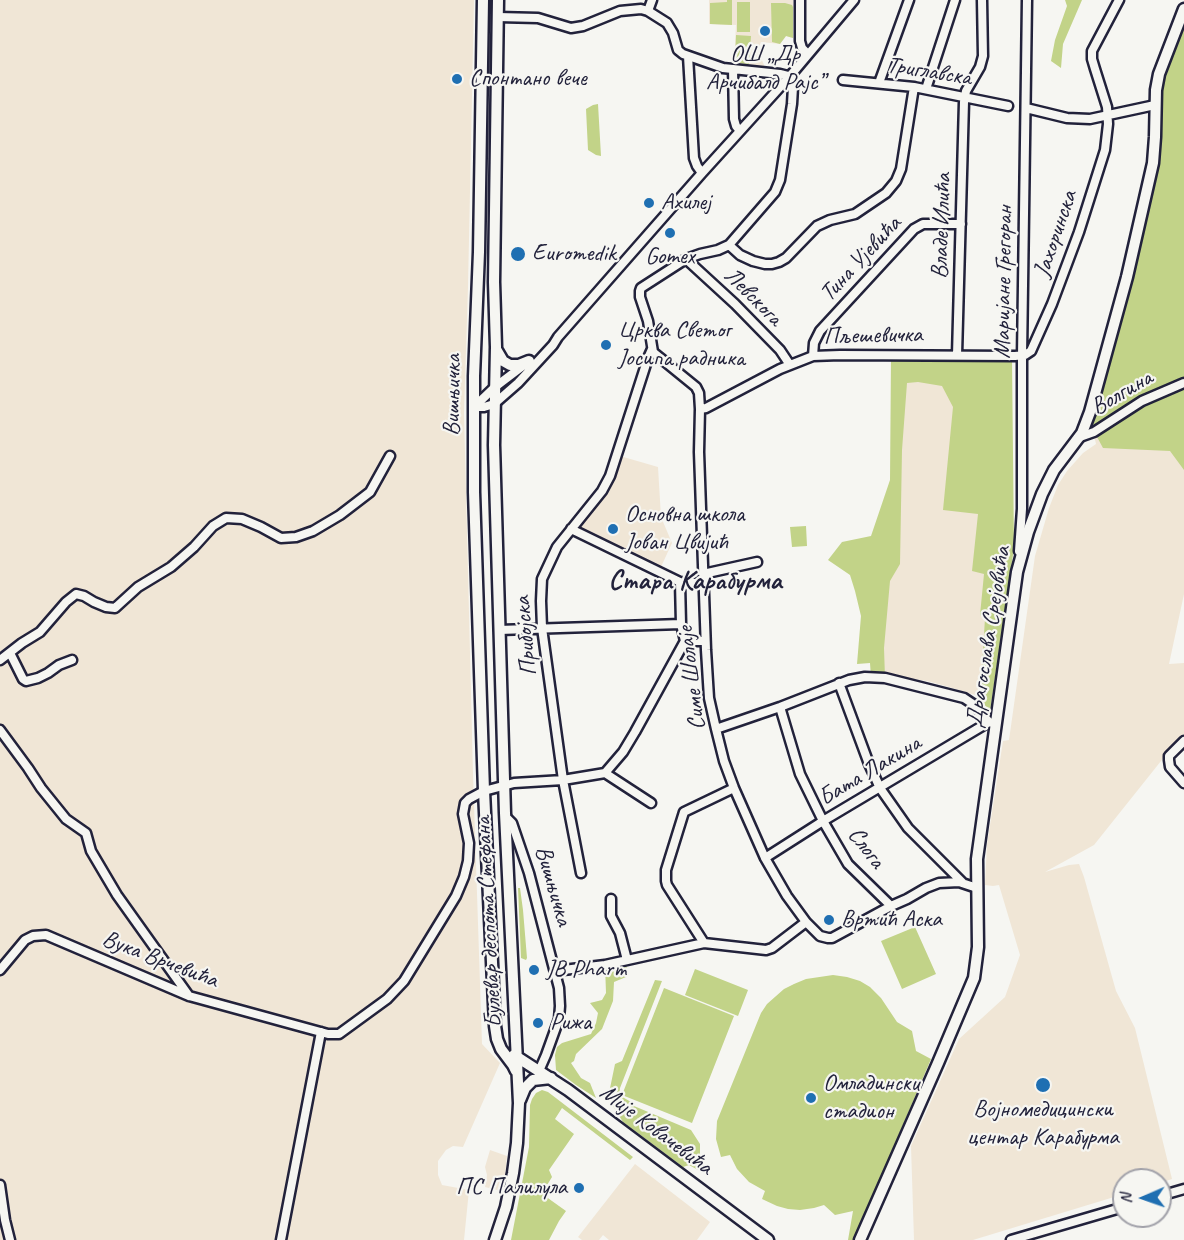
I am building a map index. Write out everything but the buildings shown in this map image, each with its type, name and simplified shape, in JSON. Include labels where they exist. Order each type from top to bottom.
[{"type":"main road","name":"Вишњичка","points":[[483,0],[474,492],[484,791]]},
{"type":"main road","name":"Вишњичка","points":[[498,0],[494,404],[504,785]]},
{"type":"main road","name":"Драгослава Срејовића","points":[[860,1240],[974,978],[978,947],[976,859],[992,723],[1019,564],[1034,513],[1046,484],[1080,437],[1090,412],[1124,288],[1150,174],[1154,153],[1155,105],[1159,74],[1184,9]]},
{"type":"main road","points":[[495,347],[503,361],[510,365],[519,365],[529,361]]},
{"type":"main road","name":"Булевар деспота Стефана","points":[[503,1240],[519,1103],[504,785]]},
{"type":"main road","name":"Булевар деспота Стефана","points":[[484,791],[494,1017],[498,1041],[518,1077]]},
{"type":"main road","name":"Булевар деспота Стефана","points":[[498,1041],[517,1056]]},
{"type":"main road","name":"Мије Ковачевића","points":[[517,1056],[551,1078],[768,1240]]},
{"type":"main road","points":[[519,1103],[525,1088],[531,1082],[536,1079],[551,1078]]},
{"type":"main road","name":"Булевар деспота Стефана","points":[[495,1240],[506,1207]]},
{"type":"street","points":[[648,11],[652,0]]},
{"type":"street","points":[[800,0],[800,41],[802,48],[808,54]]},
{"type":"street","points":[[474,407],[495,387],[558,337],[790,76],[854,0]]},
{"type":"street","points":[[879,82],[909,0]]},
{"type":"street","points":[[926,89],[955,0]]},
{"type":"street","points":[[965,97],[982,62],[982,0]]},
{"type":"street","name":"Маријане Грегоран","points":[[1019,564],[1022,509],[1027,0]]},
{"type":"street","name":"Јахоринска","points":[[1022,356],[1028,354],[1034,347],[1052,304],[1079,232],[1105,150],[1108,116],[1092,59],[1092,51],[1119,0]]},
{"type":"street","points":[[498,17],[538,18],[571,28],[583,26],[620,11],[632,9],[648,11],[668,23],[679,52],[716,66],[790,76]]},
{"type":"street","points":[[688,56],[694,158],[702,173]]},
{"type":"street","points":[[733,69],[734,119],[740,131]]},
{"type":"street","points":[[700,410],[698,389],[657,357],[652,349],[640,291],[641,288],[686,259],[729,245],[775,192],[779,183],[792,104],[793,82],[790,76]]},
{"type":"street","name":"Триглавска","points":[[843,80],[914,87],[1008,106]]},
{"type":"street","points":[[729,245],[740,255],[758,263],[779,262],[786,258],[817,226],[830,220],[855,214],[886,193],[896,181],[901,169],[914,87]]},
{"type":"street","name":"Владе Илића","points":[[957,355],[965,97]]},
{"type":"street","points":[[1026,108],[1067,118],[1090,119],[1155,105]]},
{"type":"street","name":"Тина Ујевића","points":[[813,356],[814,343],[820,331],[914,230],[923,224],[961,224]]},
{"type":"street","name":"Левскога","points":[[686,259],[780,350],[790,365]]},
{"type":"street","points":[[474,407],[494,404],[518,383],[558,337]]},
{"type":"street","name":"Прибојска","points":[[581,873],[563,780],[542,628],[542,579],[557,547],[602,491],[610,476],[652,349]]},
{"type":"street","name":"Пљешевичка","points":[[700,410],[813,356],[1022,356]]},
{"type":"street","name":"Волгина","points":[[1080,437],[1094,432],[1142,400],[1184,383]]},
{"type":"street","name":"Симе Шолаје","points":[[700,410],[699,452],[709,698],[724,760],[734,789],[765,858],[806,922]]},
{"type":"street","points":[[0,660],[22,642],[40,632],[74,595],[79,594],[110,609],[118,607],[138,587],[171,567],[213,526],[226,518],[242,519],[281,538],[296,537],[313,531],[340,515],[370,492],[390,456]]},
{"type":"street","points":[[571,530],[688,584],[757,562]]},
{"type":"street","points":[[484,791],[514,783],[563,780],[605,773],[623,752],[685,642],[681,624],[680,582]]},
{"type":"street","points":[[499,630],[681,624]]},
{"type":"street","points":[[685,642],[705,641]]},
{"type":"street","points":[[10,653],[22,679],[26,681],[38,678],[72,660]]},
{"type":"street","points":[[716,729],[780,707],[839,683],[871,677],[885,678],[968,700],[992,723]]},
{"type":"street","points":[[839,683],[869,765],[880,788],[908,828],[964,883]]},
{"type":"street","name":"Слога","points":[[780,707],[802,780],[823,821],[848,864],[891,906]]},
{"type":"street","name":"Бата Лакина","points":[[765,858],[823,821],[992,723]]},
{"type":"street","points":[[0,729],[40,789],[66,819],[86,833],[90,851],[112,887],[189,996]]},
{"type":"street","points":[[1184,741],[1169,756],[1169,760],[1170,767],[1184,783]]},
{"type":"street","points":[[605,773],[651,803]]},
{"type":"street","points":[[704,943],[667,885],[666,870],[684,812],[734,789]]},
{"type":"street","name":"Вука Врчевића","points":[[0,970],[25,940],[33,936],[46,935],[189,996],[332,1035],[339,1034],[387,999],[404,981],[456,896],[468,861],[469,843],[463,819],[464,808],[469,799],[484,791]]},
{"type":"street","name":"Вишњичка","points":[[505,819],[512,823],[529,873],[555,971]]},
{"type":"street","points":[[539,1071],[559,1019],[560,997],[555,971],[598,967],[704,943],[766,950],[772,948],[806,922],[820,936],[828,938],[939,883],[964,883],[977,888]]},
{"type":"street","points":[[611,899],[612,918],[619,930],[627,960]]},
{"type":"street","points":[[281,1240],[321,1032]]},
{"type":"street","points":[[0,1185],[10,1240]]},
{"type":"street","points":[[1011,1240],[1112,1211]]},
{"type":"shaded area","points":[[0,0],[474,0],[464,413],[482,1044],[500,1063],[463,1147],[453,1146],[446,1150],[438,1161],[438,1175],[442,1185],[469,1190],[464,1240],[0,1240]]},
{"type":"shaded area","name":"ОШ „Др Арчибалд Рајс”","points":[[709,0],[793,0],[793,38],[786,36],[780,44],[761,42],[759,54],[765,67],[734,64],[736,25],[709,24]]},
{"type":"shaded area","points":[[900,377],[1008,388],[989,709],[975,695],[927,681],[873,673],[892,563]]},
{"type":"shaded area","points":[[1184,395],[1184,594],[1169,664],[1184,663],[1184,734],[1094,845],[1045,872],[1079,864],[1116,991],[1135,1028],[1169,1168],[1112,1168],[1112,1198],[973,1240],[914,1240],[911,1146],[959,1039],[1005,997],[1020,955],[999,885],[985,885],[987,845],[1003,741],[1009,740],[1035,556],[1058,485],[1083,453],[1096,444],[1094,435]]},
{"type":"shaded area","points":[[620,456],[658,467],[661,517],[672,543],[660,569],[575,529]]},
{"type":"shaded area","points":[[490,1150],[507,1156],[501,1191],[485,1187],[487,1175],[485,1167]]},
{"type":"shaded area","points":[[635,1164],[710,1222],[697,1240],[609,1240],[603,1235],[599,1240],[582,1240],[578,1237]]},
{"type":"green space","points":[[727,0],[732,0],[732,25],[710,24],[710,3],[727,2]]},
{"type":"green space","points":[[1065,0],[1082,0],[1063,44],[1061,68],[1051,61],[1055,40],[1067,6]]},
{"type":"green space","points":[[737,2],[750,2],[750,32],[737,32]]},
{"type":"green space","points":[[771,3],[785,3],[793,7],[793,38],[786,36],[780,44],[772,42]]},
{"type":"green space","points":[[1184,19],[1184,470],[1170,451],[1103,448],[1089,422],[1130,269],[1164,72]]},
{"type":"green space","points":[[736,35],[751,36],[749,64],[735,63]]},
{"type":"green space","points":[[598,104],[601,156],[588,150],[586,109]]},
{"type":"green space","points":[[891,358],[1012,358],[1014,548],[990,711],[980,700],[985,618],[980,615],[984,574],[972,571],[978,514],[943,510],[953,407],[942,386],[918,382],[907,383],[902,450],[900,564],[890,581],[884,648],[885,678],[871,677],[870,663],[857,664],[861,616],[855,591],[850,575],[828,560],[842,542],[871,536],[890,480]]},
{"type":"green space","points":[[806,526],[807,546],[792,547],[790,527]]},
{"type":"green space","points":[[518,888],[520,888],[523,910],[526,960],[521,958]]},
{"type":"green space","points":[[915,927],[936,974],[902,989],[881,941]]},
{"type":"green space","points":[[627,960],[626,977],[614,982],[613,1001],[602,1029],[576,1054],[571,1063],[581,1078],[590,1083],[596,1098],[556,1070],[555,1055],[557,1047],[562,1043],[591,1034],[598,1013],[590,1003],[602,1000],[606,993],[605,965]]},
{"type":"green space","points":[[695,969],[748,990],[738,1016],[685,995]]},
{"type":"green space","name":"Омладински стадион","points":[[833,975],[860,981],[870,987],[881,998],[897,1022],[912,1031],[916,1051],[931,1059],[854,1240],[848,1240],[853,1211],[835,1215],[824,1205],[800,1210],[788,1209],[762,1199],[765,1191],[749,1182],[737,1169],[730,1155],[721,1157],[716,1139],[717,1121],[761,1013],[767,1004],[784,989],[794,984],[806,979]]},
{"type":"green space","points":[[655,980],[662,981],[619,1095],[634,1106],[691,1130],[700,1144],[700,1171],[689,1165],[683,1167],[623,1122],[608,1098],[615,1064],[622,1061]]},
{"type":"green space","points":[[664,988],[734,1016],[692,1123],[622,1095]]},
{"type":"green space","points":[[542,1090],[548,1092],[633,1157],[630,1160],[562,1108],[555,1119],[574,1134],[549,1170],[552,1177],[544,1190],[545,1196],[566,1211],[549,1240],[511,1240],[529,1147],[530,1105],[536,1093]]},
{"type":"place","name":"ОШ „Др Арчибалд Рајс”","points":[[765,31]]},
{"type":"place","name":"Спонтано вече","points":[[457,79]]},
{"type":"place","name":"Ахилеј","points":[[649,203]]},
{"type":"place","name":"Gomex","points":[[670,233]]},
{"type":"place","name":"Euromedik","points":[[518,254]]},
{"type":"place","name":"Црква Светог Јосипа радника","points":[[606,345]]},
{"type":"place","name":"Основна школа Јован Цвијић","points":[[613,529]]},
{"type":"place","name":"Вртић Аска","points":[[829,920]]},
{"type":"place","name":"JB Pharm","points":[[534,970]]},
{"type":"place","name":"Рижа","points":[[538,1023]]},
{"type":"place","name":"Војномедицински центар Карабурма","points":[[1043,1085]]},
{"type":"place","name":"Омладински стадион","points":[[811,1098]]},
{"type":"place","name":"ПС Палилула","points":[[579,1188]]},
{"type":"district","name":"Стара Карабурма","points":[[695,582]]}]
